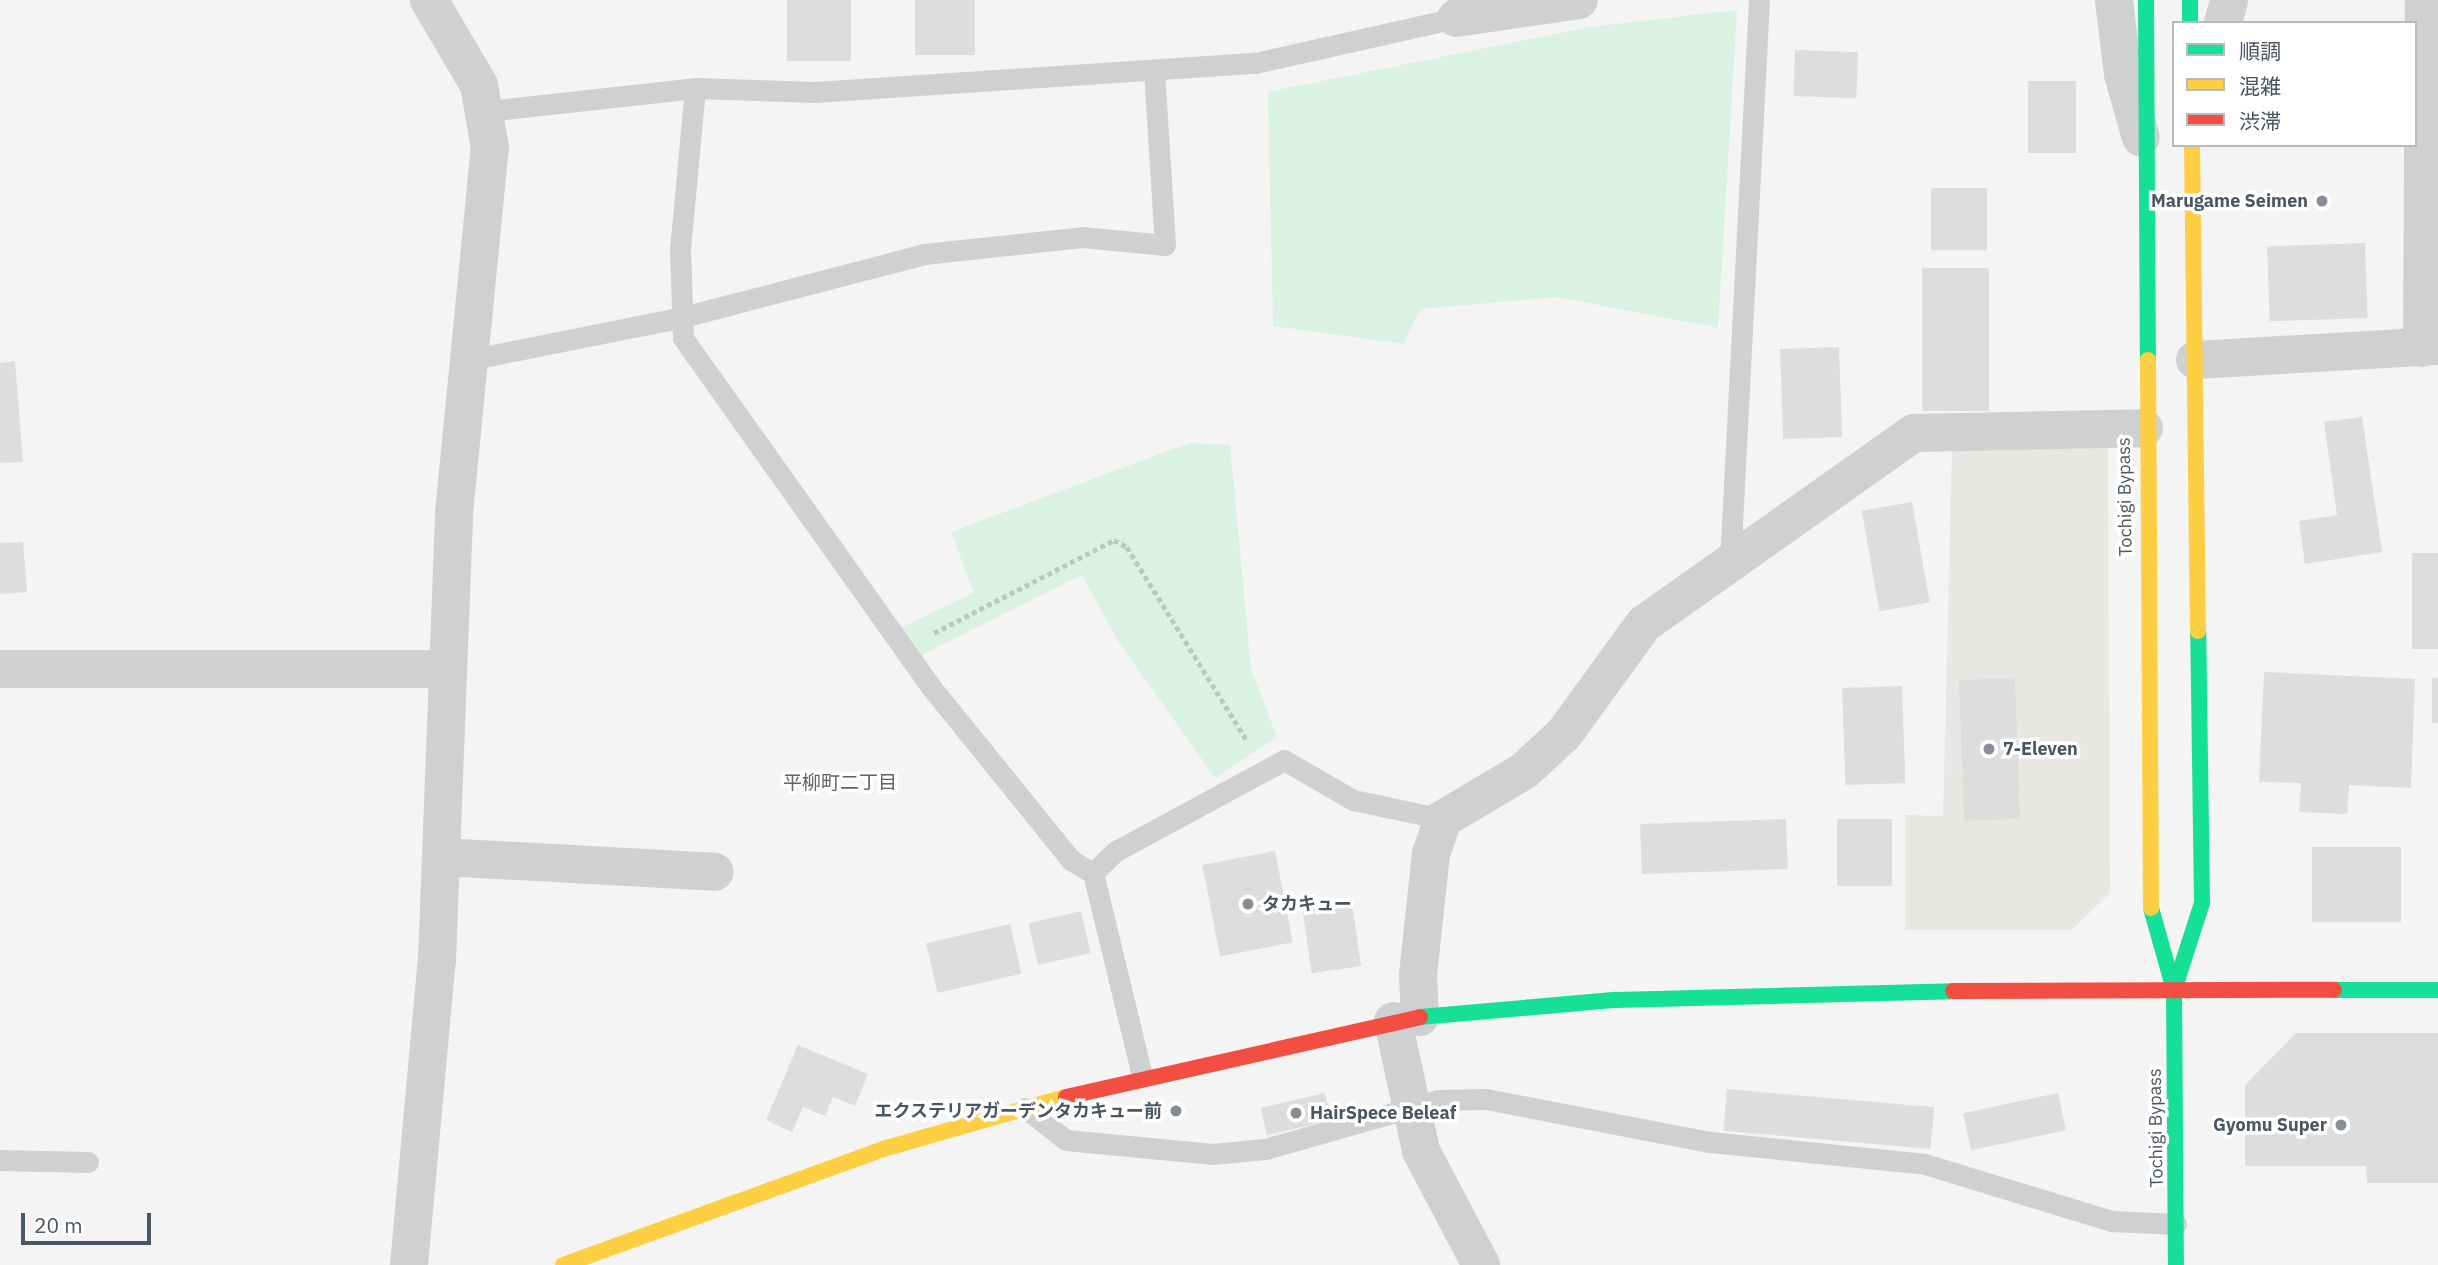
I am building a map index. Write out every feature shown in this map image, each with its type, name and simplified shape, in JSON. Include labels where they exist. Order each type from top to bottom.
[{"type":"main road","name":"Tochigi Bypass","points":[[2146,0],[2144,428],[2150,903],[2174,990],[2176,1265]]},
{"type":"main road","points":[[2190,0],[2190,21]]},
{"type":"main road","name":"Tochigi Bypass","points":[[2174,990],[2202,903],[2192,147]]},
{"type":"main road","points":[[563,1265],[883,1149],[1142,1076],[1407,1019],[1616,1000],[1845,991],[2438,990]]},
{"type":"street","points":[[409,1265],[442,857],[447,669],[468,360],[488,190],[487,111],[429,0]]},
{"type":"street","points":[[1456,18],[1579,0]]},
{"type":"street","points":[[2114,0],[2123,74],[2146,156]]},
{"type":"street","points":[[2224,21],[2229,0]]},
{"type":"street","points":[[2195,360],[2430,347],[2424,0]]},
{"type":"street","points":[[1481,1265],[1421,1151],[1408,1110],[1407,1019],[1432,854],[1443,819],[1524,771],[1564,734],[1644,624],[1914,433],[2144,428]]},
{"type":"street","points":[[0,670],[447,669]]},
{"type":"street","points":[[442,857],[715,872]]},
{"type":"lane","points":[[1730,563],[1759,0]]},
{"type":"lane","points":[[487,111],[695,88],[815,92],[1154,70],[1289,58],[1456,18]]},
{"type":"lane","points":[[468,360],[679,318],[924,254],[1082,237],[1165,245],[1154,70]]},
{"type":"lane","points":[[695,88],[679,318],[683,338],[905,648],[1071,860],[1093,873],[1142,1076]]},
{"type":"lane","points":[[1093,873],[1116,851],[1265,765],[1284,760],[1353,800],[1443,819]]},
{"type":"lane","points":[[1025,1108],[1066,1140],[1213,1154],[1265,1149],[1438,1100],[1486,1099],[1710,1142],[1925,1164],[2111,1221],[2176,1224]]},
{"type":"lane","points":[[0,1160],[88,1162]]},
{"type":"path","points":[[905,648],[1114,540],[1126,547],[1265,765]]},
{"type":"shaded area","points":[[2108,441],[2110,893],[2072,930],[1905,930],[1905,815],[1943,816],[1952,449]]},
{"type":"green space","points":[[1737,10],[1718,328],[1557,297],[1420,309],[1403,344],[1273,326],[1268,92],[1589,27]]},
{"type":"green space","points":[[1189,443],[1230,445],[1251,669],[1277,737],[1215,778],[1118,641],[1082,575],[922,655],[902,627],[974,593],[951,532]]},
{"type":"building","points":[[787,0],[851,0],[851,61],[787,61]]},
{"type":"building","points":[[915,0],[975,0],[975,55],[915,55]]},
{"type":"building","points":[[1795,50],[1858,52],[1856,98],[1793,96]]},
{"type":"building","points":[[2028,81],[2076,81],[2076,153],[2028,153]]},
{"type":"building","points":[[1931,188],[1987,188],[1987,250],[1931,250]]},
{"type":"building","points":[[2365,243],[2368,318],[2270,321],[2267,246]]},
{"type":"building","points":[[1922,268],[1989,268],[1989,411],[1922,411]]},
{"type":"building","points":[[1839,347],[1842,437],[1783,439],[1780,349]]},
{"type":"building","points":[[15,361],[23,462],[0,463],[0,363]]},
{"type":"building","points":[[2362,417],[2382,552],[2305,564],[2299,521],[2337,515],[2324,422]]},
{"type":"building","points":[[1912,502],[1930,602],[1879,611],[1862,511]]},
{"type":"building","points":[[23,542],[27,592],[0,594],[0,543]]},
{"type":"building","points":[[2412,553],[2438,553],[2438,649],[2412,649]]},
{"type":"building","points":[[2264,672],[2415,679],[2411,788],[2349,785],[2347,814],[2299,812],[2301,783],[2259,782]]},
{"type":"building","name":"7-Eleven","points":[[2015,678],[2020,819],[1964,821],[1959,680]]},
{"type":"building","points":[[2432,678],[2438,678],[2438,723],[2432,723]]},
{"type":"building","points":[[1902,686],[1905,783],[1845,785],[1842,688]]},
{"type":"building","points":[[1786,819],[1788,869],[1642,874],[1640,824]]},
{"type":"building","points":[[1837,819],[1892,819],[1892,886],[1837,886]]},
{"type":"building","points":[[2312,847],[2401,847],[2401,922],[2312,922]]},
{"type":"building","name":"タカキュー","points":[[1275,851],[1293,942],[1220,956],[1202,865]]},
{"type":"building","points":[[1352,902],[1361,966],[1312,973],[1302,909]]},
{"type":"building","points":[[1081,911],[1091,953],[1038,965],[1028,923]]},
{"type":"building","points":[[1010,924],[1021,974],[938,993],[926,943]]},
{"type":"building","name":"Gyomu Super","points":[[2296,1033],[2438,1033],[2438,1183],[2367,1183],[2366,1166],[2245,1166],[2245,1085]]},
{"type":"building","points":[[798,1045],[868,1074],[855,1106],[833,1097],[825,1116],[803,1107],[792,1132],[766,1120]]},
{"type":"building","points":[[1727,1089],[1934,1107],[1931,1149],[1723,1131]]},
{"type":"building","name":"HairSpece Beleaf","points":[[1325,1093],[1331,1120],[1267,1135],[1261,1108]]},
{"type":"building","points":[[2058,1093],[2066,1130],[1971,1150],[1963,1113]]},
{"type":"traffic: fast","points":[[2146,0],[2148,360]]},
{"type":"traffic: fast","points":[[2190,0],[2190,21]]},
{"type":"traffic: fast","points":[[2174,990],[2202,903],[2198,631]]},
{"type":"traffic: fast","points":[[2151,908],[2174,990],[2176,1265]]},
{"type":"traffic: fast","points":[[2334,990],[2438,990]]},
{"type":"traffic: fast","points":[[1420,1017],[1616,1000],[1953,991]]},
{"type":"traffic: slow","points":[[2192,147],[2198,631]]},
{"type":"traffic: slow","points":[[2148,360],[2151,908]]},
{"type":"traffic: slow","points":[[563,1265],[883,1149],[1066,1097]]},
{"type":"traffic: jam","points":[[1953,991],[2334,990]]},
{"type":"traffic: jam","points":[[1066,1097],[1420,1017]]},
{"type":"place","name":"Marugame Seimen","points":[[2322,201]]},
{"type":"place","name":"7-Eleven","points":[[1989,749]]},
{"type":"place","name":"タカキュー","points":[[1248,904]]},
{"type":"place","name":"エクステリアガーデンタカキュー前","points":[[1176,1111]]},
{"type":"place","name":"HairSpece Beleaf","points":[[1296,1113]]},
{"type":"place","name":"Gyomu Super","points":[[2341,1125]]},
{"type":"district","name":"平柳町二丁目","points":[[840,783]]}]
